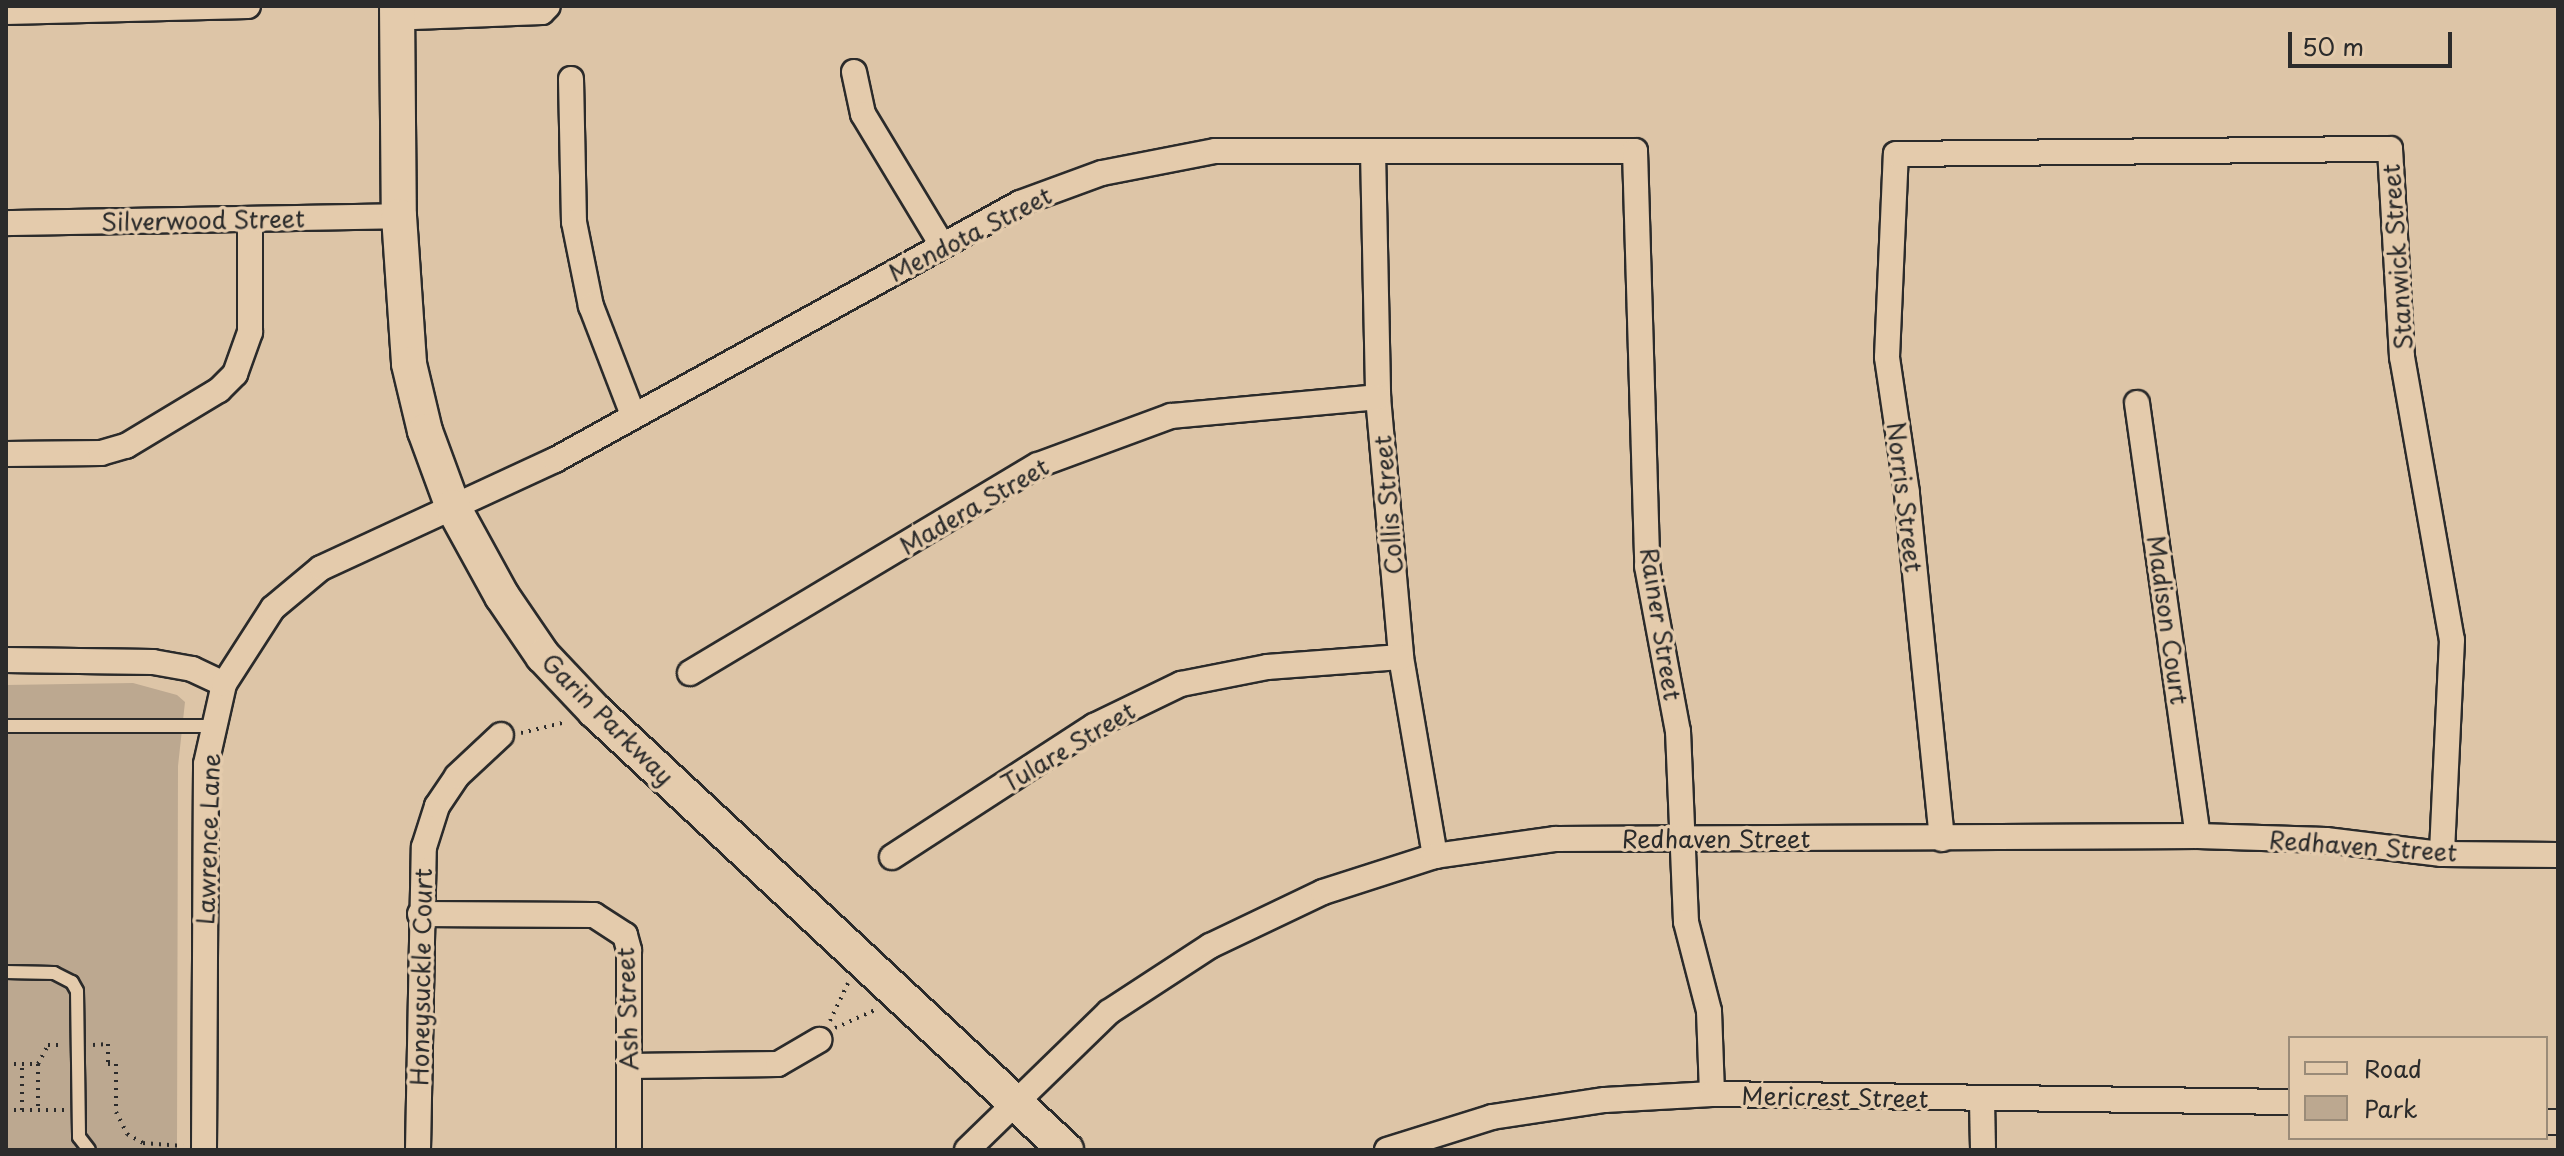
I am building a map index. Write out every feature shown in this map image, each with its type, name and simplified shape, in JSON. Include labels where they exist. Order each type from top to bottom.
[{"type":"street","points":[[6,12],[248,6]]},
{"type":"street","points":[[399,6],[413,17],[542,12],[548,6]]},
{"type":"street","name":"Garin Parkway","points":[[399,6],[399,216],[409,364],[425,431],[453,507],[535,644],[595,711],[1066,1150]]},
{"type":"street","points":[[854,72],[863,114],[942,245]]},
{"type":"street","points":[[571,79],[574,222],[591,306],[633,415]]},
{"type":"street","name":"Stanwick Street","points":[[1896,154],[2390,149],[2402,357],[2452,640],[2442,854]]},
{"type":"street","name":"Mendota Street","points":[[453,507],[555,460],[1020,203],[1102,173],[1215,151],[1635,151]]},
{"type":"street","name":"Collis Street","points":[[1373,151],[1378,397],[1401,657],[1435,856]]},
{"type":"street","name":"Rainer Street","points":[[1635,151],[1647,566],[1678,731],[1686,922],[1709,1011],[1712,1094]]},
{"type":"street","name":"Norris Street","points":[[1896,154],[1887,357],[1907,493],[1942,839]]},
{"type":"street","name":"Silverwood Street","points":[[6,223],[399,216]]},
{"type":"street","points":[[6,454],[101,453],[126,446],[219,390],[235,374],[250,332],[250,220]]},
{"type":"street","name":"Madera Street","points":[[690,673],[1038,465],[1171,416],[1378,397]]},
{"type":"street","name":"Madison Court","points":[[2137,403],[2198,836]]},
{"type":"street","name":"Lawrence Lane","points":[[204,1148],[206,764],[224,684],[273,608],[321,568],[453,507]]},
{"type":"street","name":"Tulare Street","points":[[892,857],[1094,726],[1181,684],[1267,667],[1401,657]]},
{"type":"street","points":[[6,660],[153,662],[192,669],[224,684]]},
{"type":"street","name":"Honeysuckle Court","points":[[418,1150],[420,914],[424,847],[437,806],[457,776],[501,735]]},
{"type":"street","name":"Redhaven Street","points":[[967,1150],[1109,1012],[1210,946],[1323,892],[1435,856],[1555,839],[2198,836],[2326,840],[2442,854],[2558,855]]},
{"type":"street","name":"Ash Street","points":[[420,914],[594,915],[617,926],[629,950],[629,1150]]},
{"type":"street","points":[[629,1066],[778,1064],[819,1039]]},
{"type":"street","name":"Mericrest Street","points":[[1387,1150],[1492,1117],[1605,1100],[1712,1094],[1982,1101],[2288,1102]]},
{"type":"street","points":[[1982,1101],[1983,1150]]},
{"type":"lane","points":[[6,726],[214,726]]},
{"type":"lane","points":[[6,972],[54,973],[72,982],[77,991],[79,1137],[89,1150]]},
{"type":"path","points":[[501,735],[544,730],[595,711]]},
{"type":"path","points":[[819,1039],[846,985],[865,962]]},
{"type":"path","points":[[819,1039],[900,995]]},
{"type":"path","points":[[38,1110],[38,1064],[48,1045],[108,1044],[108,1064],[116,1064],[116,1112],[134,1139],[156,1146],[204,1148]]},
{"type":"path","points":[[6,1064],[38,1064]]},
{"type":"path","points":[[22,1064],[22,1110]]},
{"type":"path","points":[[6,1110],[79,1110]]},
{"type":"green space","points":[[133,683],[177,695],[185,702],[178,766],[177,1150],[6,1150],[6,685]]}]
